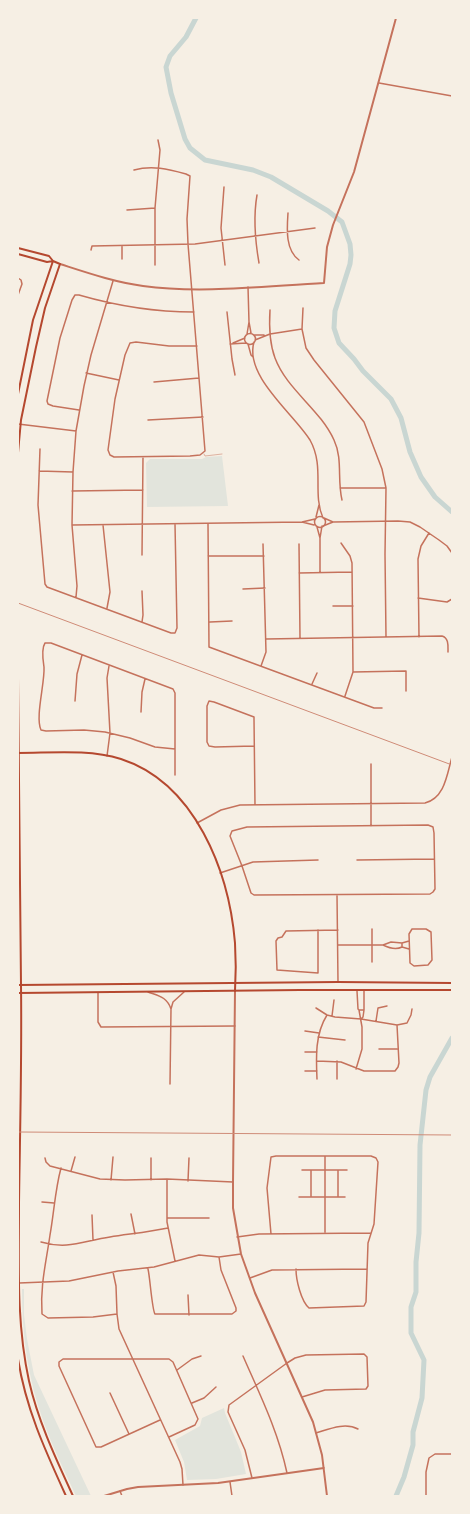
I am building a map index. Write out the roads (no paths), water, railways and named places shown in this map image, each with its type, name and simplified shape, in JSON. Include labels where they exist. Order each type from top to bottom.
[{"type":"main road","points":[[18,248],[49,256],[53,261],[60,264],[42,320],[28,380],[19,424],[18,453]]},
{"type":"main road","points":[[18,254],[47,262],[53,261]]},
{"type":"main road","points":[[18,394],[33,320],[53,261]]},
{"type":"main road","points":[[18,678],[20,985],[18,1283],[22,1344],[32,1395],[44,1430],[73,1496]]},
{"type":"main road","points":[[19,753],[80,752],[107,756],[130,763],[160,780],[181,800],[197,823],[220,873],[228,902],[233,931],[235,991]]},
{"type":"main road","points":[[20,985],[338,982],[451,983]]},
{"type":"main road","points":[[20,993],[451,990]]},
{"type":"main road","points":[[18,1359],[26,1395],[35,1425],[66,1496]]},
{"type":"street","points":[[60,264],[113,281],[145,286],[192,290],[324,283],[328,247],[333,223],[351,183],[396,18]]},
{"type":"street","points":[[379,82],[452,96]]},
{"type":"street","points":[[155,265],[155,208],[160,150],[158,140]]},
{"type":"street","points":[[134,170],[159,168],[190,176],[187,219],[188,244],[197,346],[205,448],[203,453],[190,456],[114,457],[110,455],[108,453],[112,418],[119,380],[130,343],[136,342],[155,345],[197,346]]},
{"type":"street","points":[[224,186],[222,198],[222,241],[225,265]]},
{"type":"street","points":[[257,195],[255,236],[259,263]]},
{"type":"street","points":[[126,210],[155,208]]},
{"type":"street","points":[[288,213],[287,232],[291,249],[296,258],[299,260]]},
{"type":"street","points":[[91,250],[92,246],[188,244],[222,241],[315,228]]},
{"type":"street","points":[[122,246],[122,259]]},
{"type":"street","points":[[18,278],[21,280],[22,284],[18,295]]},
{"type":"street","points":[[76,598],[77,586],[72,525],[72,491],[76,431],[86,373],[113,281]]},
{"type":"street","points":[[248,287],[249,322],[251,333],[254,335],[264,336]]},
{"type":"street","points":[[79,410],[53,406],[47,402],[60,338],[75,295],[106,302],[156,310],[194,312]]},
{"type":"street","points":[[303,308],[303,338],[310,354],[364,422],[382,469],[386,488],[386,637]]},
{"type":"street","points":[[270,310],[270,334],[275,359],[281,369],[322,420],[335,442],[339,455],[342,500]]},
{"type":"street","points":[[227,312],[235,375]]},
{"type":"street","points":[[249,322],[245,338],[259,373],[267,387],[307,436],[314,450],[319,466],[319,505],[314,522],[320,538]]},
{"type":"street","points":[[233,343],[247,343],[270,334],[302,330]]},
{"type":"street","points":[[246,335],[251,333]]},
{"type":"street","points":[[253,357],[252,349],[254,335]]},
{"type":"street","points":[[230,344],[245,338]]},
{"type":"street","points":[[86,373],[119,380]]},
{"type":"street","points":[[154,382],[199,378]]},
{"type":"street","points":[[148,420],[202,417]]},
{"type":"street","points":[[19,424],[76,431]]},
{"type":"street","points":[[40,449],[39,518],[46,586],[171,633],[175,633],[177,628],[175,524]]},
{"type":"street","points":[[142,555],[144,490],[143,457]]},
{"type":"street","points":[[39,471],[73,472]]},
{"type":"street","points":[[340,488],[386,488]]},
{"type":"street","points":[[72,491],[144,490]]},
{"type":"street","points":[[319,505],[325,522],[320,538],[320,572]]},
{"type":"street","points":[[72,525],[302,522],[320,517],[334,522]]},
{"type":"street","points":[[302,522],[316,526],[323,526],[334,522],[410,522],[447,546],[452,553]]},
{"type":"street","points":[[208,524],[210,647],[374,708],[382,708]]},
{"type":"street","points":[[103,525],[110,597],[107,609]]},
{"type":"street","points":[[419,637],[419,553],[421,546],[429,533]]},
{"type":"street","points":[[341,543],[350,556],[353,606],[353,672],[344,697]]},
{"type":"street","points":[[261,666],[266,652],[263,544]]},
{"type":"street","points":[[299,544],[300,638]]},
{"type":"street","points":[[208,556],[264,556]]},
{"type":"street","points":[[299,572],[352,572]]},
{"type":"street","points":[[243,589],[265,588]]},
{"type":"street","points":[[142,591],[142,622]]},
{"type":"street","points":[[418,598],[447,602],[452,600]]},
{"type":"street","points":[[334,606],[353,606]]},
{"type":"street","points":[[209,622],[232,621]]},
{"type":"street","points":[[266,639],[442,636],[447,640],[448,652]]},
{"type":"street","points":[[175,748],[155,747],[110,733],[84,730],[46,731],[40,728],[45,643],[48,642],[172,688],[175,691],[175,748],[175,774]]},
{"type":"street","points":[[75,701],[77,674],[82,655]]},
{"type":"street","points":[[107,756],[110,733],[107,678],[109,665]]},
{"type":"street","points":[[353,672],[406,671],[406,691]]},
{"type":"street","points":[[312,685],[317,673]]},
{"type":"street","points":[[141,712],[142,692],[145,679]]},
{"type":"street","points":[[254,746],[209,746],[207,742],[207,706],[209,701],[254,717],[255,805]]},
{"type":"street","points":[[197,823],[225,808],[240,805],[425,803],[432,801],[442,789],[452,757]]},
{"type":"street","points":[[371,764],[371,826]]},
{"type":"street","points":[[371,826],[431,826],[434,830],[435,889],[433,892],[430,894],[254,895],[249,890],[242,866],[230,836],[232,831],[247,827],[371,826]]},
{"type":"street","points":[[357,860],[434,859]]},
{"type":"street","points":[[220,873],[262,862],[318,860]]},
{"type":"street","points":[[337,895],[338,982]]},
{"type":"street","points":[[372,929],[372,962]]},
{"type":"street","points":[[412,929],[426,929],[431,932],[432,960],[430,964],[427,966],[414,966],[411,964],[409,949],[410,932],[412,929]]},
{"type":"street","points":[[318,930],[318,973],[277,970],[276,939],[282,937],[286,931],[318,930],[338,930]]},
{"type":"street","points":[[338,945],[383,945],[390,942],[402,943],[409,941]]},
{"type":"street","points":[[383,945],[391,949],[402,947],[409,949]]},
{"type":"street","points":[[235,991],[233,1208],[237,1237],[249,1278],[302,1396],[316,1433],[324,1468],[327,1496]]},
{"type":"street","points":[[356,1069],[362,1049],[361,1019],[359,1017],[357,991]]},
{"type":"street","points":[[361,1019],[363,1017],[364,1010],[364,991]]},
{"type":"street","points":[[148,992],[162,996],[171,1009]]},
{"type":"street","points":[[170,1084],[171,1009],[173,1002],[184,992]]},
{"type":"street","points":[[98,993],[98,1022],[101,1027],[234,1026]]},
{"type":"street","points":[[332,1016],[334,1000]]},
{"type":"street","points":[[376,1022],[378,1008],[387,1006]]},
{"type":"street","points":[[316,1008],[327,1015],[397,1025],[406,1023],[412,1010]]},
{"type":"street","points":[[359,1010],[364,1010]]},
{"type":"street","points":[[317,1079],[318,1037],[327,1015]]},
{"type":"street","points":[[317,1061],[337,1061],[364,1071],[392,1072],[397,1070],[399,1063],[397,1025]]},
{"type":"street","points":[[305,1031],[319,1033]]},
{"type":"street","points":[[318,1037],[345,1040]]},
{"type":"street","points":[[379,1049],[398,1049]]},
{"type":"street","points":[[305,1052],[317,1052]]},
{"type":"street","points":[[337,1061],[337,1079]]},
{"type":"street","points":[[305,1071],[317,1071]]},
{"type":"street","points":[[71,1171],[75,1156]]},
{"type":"street","points":[[325,1156],[325,1232]]},
{"type":"street","points":[[271,1234],[267,1188],[270,1157],[371,1156],[376,1158],[378,1162],[374,1229],[368,1243],[366,1302],[364,1306],[309,1308],[298,1284],[296,1269]]},
{"type":"street","points":[[46,1158],[47,1165],[100,1179],[167,1179],[233,1182]]},
{"type":"street","points":[[111,1180],[112,1158]]},
{"type":"street","points":[[151,1158],[151,1180]]},
{"type":"street","points":[[188,1181],[189,1158]]},
{"type":"street","points":[[61,1168],[43,1270],[43,1316],[48,1318],[93,1317],[117,1314]]},
{"type":"street","points":[[302,1170],[347,1170]]},
{"type":"street","points":[[310,1170],[311,1196]]},
{"type":"street","points":[[338,1170],[338,1197]]},
{"type":"street","points":[[167,1179],[167,1218],[175,1261]]},
{"type":"street","points":[[299,1197],[345,1197]]},
{"type":"street","points":[[42,1202],[54,1203]]},
{"type":"street","points":[[131,1214],[135,1234]]},
{"type":"street","points":[[92,1215],[93,1240]]},
{"type":"street","points":[[167,1218],[209,1218]]},
{"type":"street","points":[[41,1242],[65,1246],[168,1228]]},
{"type":"street","points":[[237,1237],[253,1234],[325,1232],[371,1233]]},
{"type":"street","points":[[18,1283],[69,1281],[113,1272],[148,1268],[199,1255],[219,1257],[241,1254]]},
{"type":"street","points":[[148,1268],[154,1313],[157,1315],[232,1314],[236,1311],[221,1270],[219,1257]]},
{"type":"street","points":[[249,1278],[272,1270],[367,1269]]},
{"type":"street","points":[[113,1272],[117,1294],[119,1329],[182,1468],[183,1485]]},
{"type":"street","points":[[188,1295],[188,1315]]},
{"type":"street","points":[[252,1478],[245,1450],[228,1412],[228,1407],[287,1363],[303,1356],[364,1354],[368,1358],[368,1386],[366,1389],[325,1390],[302,1396]]},
{"type":"street","points":[[177,1370],[192,1359],[200,1356]]},
{"type":"street","points":[[243,1356],[278,1438],[287,1473]]},
{"type":"street","points":[[160,1420],[100,1447],[96,1447],[59,1366],[59,1361],[63,1359],[170,1359],[173,1362],[192,1403],[198,1422],[195,1425],[168,1437]]},
{"type":"street","points":[[192,1403],[204,1398],[216,1388]]},
{"type":"street","points":[[110,1393],[128,1434]]},
{"type":"street","points":[[316,1433],[339,1426],[348,1426],[358,1429]]},
{"type":"street","points":[[426,1496],[426,1470],[430,1456],[435,1454],[452,1454]]},
{"type":"street","points":[[104,1496],[138,1487],[230,1482],[324,1468]]},
{"type":"street","points":[[230,1482],[232,1496]]},
{"type":"street","points":[[120,1491],[122,1496]]},
{"type":"lane","points":[[203,453],[205,456],[222,454]]},
{"type":"waterway","points":[[196,18],[186,37],[170,56],[166,67],[171,93],[185,139],[190,148],[205,160],[253,170],[271,177],[328,211],[342,222],[350,244],[351,255],[350,264],[335,311],[334,328],[339,343],[363,371],[391,399],[401,418],[410,452],[421,477],[435,497],[452,512]]},
{"type":"waterway","points":[[396,1496],[404,1477],[413,1445],[413,1432],[422,1398],[424,1360],[411,1333],[411,1307],[416,1292],[416,1262],[419,1233],[420,1145],[426,1090],[430,1077],[452,1038]]},
{"type":"railway","points":[[18,603],[452,765]]},
{"type":"railway","points":[[18,1132],[452,1135]]}]
